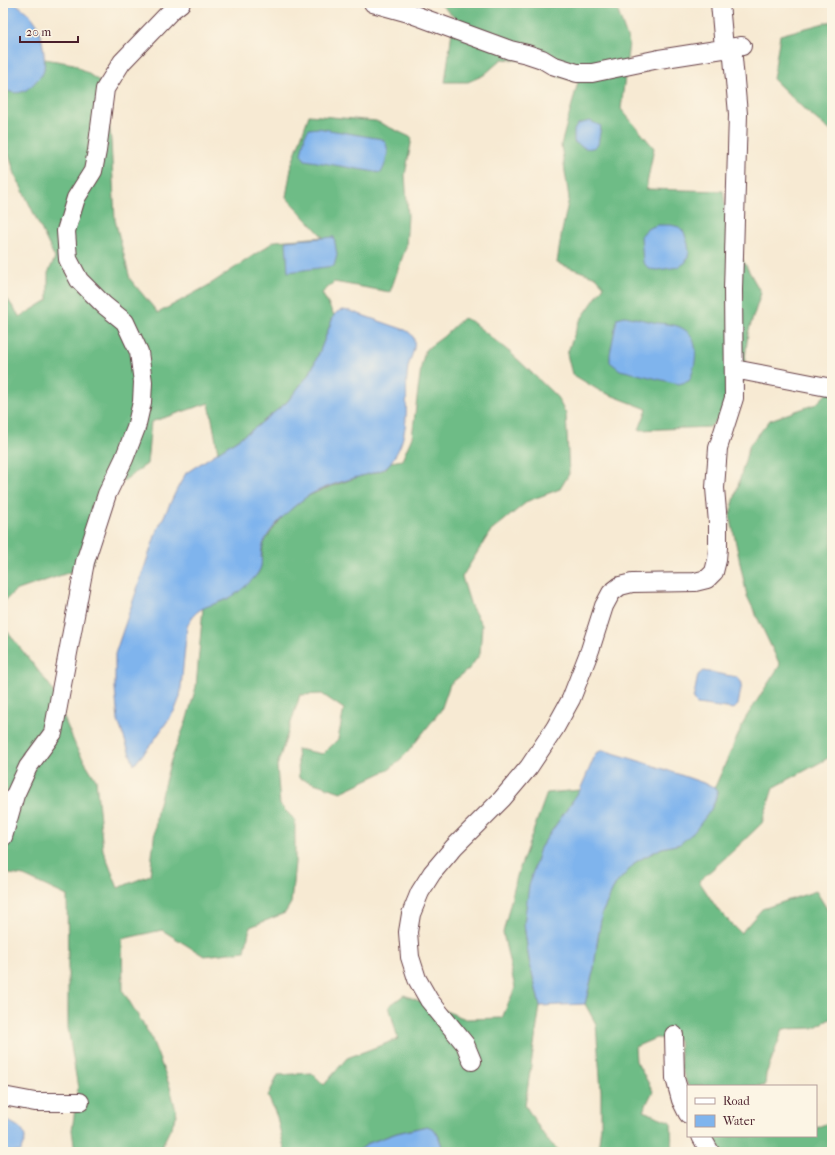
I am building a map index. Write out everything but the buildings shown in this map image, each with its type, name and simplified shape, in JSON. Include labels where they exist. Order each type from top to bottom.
[{"type":"street","points":[[3,837],[15,795],[21,781],[28,767],[53,733],[85,562],[107,494],[124,460],[136,428],[142,402],[143,382],[139,352],[126,322],[104,305],[79,280],[68,259],[66,231],[76,198],[93,171],[105,89],[122,62],[172,10],[182,3]]},
{"type":"street","points":[[373,3],[409,13],[510,50],[542,59],[552,65],[577,73],[592,73],[659,58],[733,47]]},
{"type":"street","points":[[472,1061],[465,1044],[429,1000],[417,979],[410,957],[408,932],[411,914],[420,892],[432,873],[454,847],[502,799],[529,767],[555,728],[571,699],[590,650],[604,606],[611,593],[620,586],[632,583],[695,582],[707,578],[714,572],[717,560],[718,547],[715,488],[718,448],[734,398],[733,290],[738,114],[733,47],[720,3]]},
{"type":"street","points":[[734,369],[832,388]]},
{"type":"street","points":[[674,1035],[675,1078],[681,1100],[687,1112]]},
{"type":"street","points":[[3,1096],[35,1102],[80,1102]]},
{"type":"street","points":[[702,1137],[710,1152]]},
{"type":"green space","points":[[439,3],[615,3],[629,43],[621,109],[654,148],[646,189],[723,191],[730,237],[761,293],[748,333],[741,394],[710,427],[639,430],[647,409],[600,391],[572,374],[567,354],[579,322],[604,286],[596,277],[557,263],[569,198],[561,145],[578,82],[561,77],[528,61],[502,59],[484,75],[468,82],[445,82],[454,17]]},
{"type":"green space","points":[[832,21],[832,132],[805,110],[773,79],[780,35]]},
{"type":"green space","points":[[45,59],[74,64],[105,85],[111,141],[115,220],[130,279],[158,313],[209,285],[275,241],[323,237],[286,197],[292,163],[309,115],[376,121],[412,138],[405,175],[408,216],[406,247],[390,292],[334,282],[322,293],[334,315],[310,373],[287,402],[255,428],[218,452],[209,403],[151,422],[147,464],[115,487],[91,565],[15,591],[3,603],[3,414],[6,403],[3,400],[3,293],[20,317],[48,300],[48,273],[55,258],[15,174],[3,136],[3,88],[6,90],[43,73]]},
{"type":"green space","points":[[463,318],[471,321],[512,354],[557,397],[566,414],[569,474],[560,489],[528,501],[490,532],[462,577],[471,606],[482,625],[480,654],[469,669],[450,684],[441,710],[407,753],[390,769],[341,792],[299,778],[297,749],[323,754],[338,739],[344,709],[322,694],[300,695],[277,766],[280,805],[295,820],[295,862],[291,903],[285,913],[250,927],[245,951],[204,956],[162,930],[122,939],[123,991],[151,1037],[170,1087],[177,1115],[159,1152],[75,1152],[72,1130],[78,1088],[68,1028],[67,896],[24,876],[3,873],[3,626],[51,687],[77,749],[96,780],[103,850],[118,888],[150,875],[157,810],[171,760],[186,722],[196,687],[203,608],[235,594],[252,580],[259,572],[263,545],[268,536],[284,515],[306,497],[324,489],[385,469],[391,462],[402,460],[412,437],[421,367],[425,350],[443,337]]},
{"type":"green space","points":[[832,388],[832,756],[773,788],[762,823],[699,881],[718,910],[741,933],[762,909],[816,891],[832,917],[832,1018],[813,1028],[783,1029],[766,1074],[765,1085],[688,1085],[681,1068],[679,1040],[656,1038],[635,1047],[636,1061],[653,1091],[643,1111],[671,1122],[672,1152],[595,1152],[598,1151],[601,1126],[601,1091],[596,1024],[585,1004],[594,968],[602,913],[615,885],[637,861],[662,848],[680,844],[710,811],[715,801],[717,792],[715,787],[745,719],[780,665],[747,596],[730,515],[749,446],[770,420],[816,404]]},
{"type":"green space","points":[[580,790],[540,848],[524,924],[529,960],[540,1006],[525,1105],[547,1140],[561,1152],[444,1152],[438,1135],[427,1126],[397,1133],[369,1143],[357,1152],[285,1152],[277,1117],[268,1096],[278,1075],[312,1073],[324,1085],[347,1058],[398,1039],[389,1006],[404,995],[466,1019],[502,1018],[515,988],[503,933],[517,876],[547,793]]},
{"type":"green space","points":[[829,1089],[832,1089],[832,1121]]},
{"type":"green space","points":[[832,1121],[832,1152],[713,1152],[707,1137],[817,1137],[817,1128]]},
{"type":"water","points":[[3,3],[15,3],[28,13],[35,22],[41,35],[44,63],[43,74],[34,84],[26,90],[18,93],[13,93],[3,88]]},
{"type":"water","points":[[590,121],[601,126],[598,145],[588,148],[574,142],[574,130],[578,124]]},
{"type":"water","points":[[318,128],[382,139],[387,147],[387,155],[381,173],[305,160],[301,154],[305,135],[309,129]]},
{"type":"water","points":[[657,225],[671,225],[679,227],[684,232],[689,253],[686,262],[679,267],[657,270],[649,269],[643,262],[641,236],[647,229]]},
{"type":"water","points":[[334,237],[337,255],[334,266],[288,272],[286,241]]},
{"type":"water","points":[[343,310],[405,330],[411,334],[413,338],[414,347],[408,367],[405,428],[397,452],[390,463],[383,469],[323,488],[299,502],[270,532],[263,545],[260,570],[253,579],[241,590],[230,597],[203,608],[194,615],[187,627],[180,697],[175,710],[153,742],[134,765],[118,721],[115,688],[115,654],[156,533],[186,473],[255,428],[287,402],[310,373],[334,315]]},
{"type":"water","points":[[625,316],[675,325],[690,334],[696,354],[694,369],[689,381],[679,384],[620,370],[610,362],[610,354],[617,318]]},
{"type":"water","points":[[703,671],[737,677],[742,683],[738,705],[734,709],[697,704],[693,700],[698,675]]},
{"type":"water","points":[[603,750],[715,787],[717,792],[715,801],[710,811],[694,832],[680,844],[662,848],[637,861],[615,885],[602,913],[594,968],[585,1004],[540,1006],[529,960],[524,924],[529,885],[540,848],[580,790],[596,753]]},
{"type":"water","points":[[3,1119],[18,1126],[23,1132],[25,1140],[21,1152],[3,1152]]},
{"type":"water","points":[[427,1126],[434,1129],[438,1135],[444,1152],[357,1152],[369,1143],[397,1133]]}]
